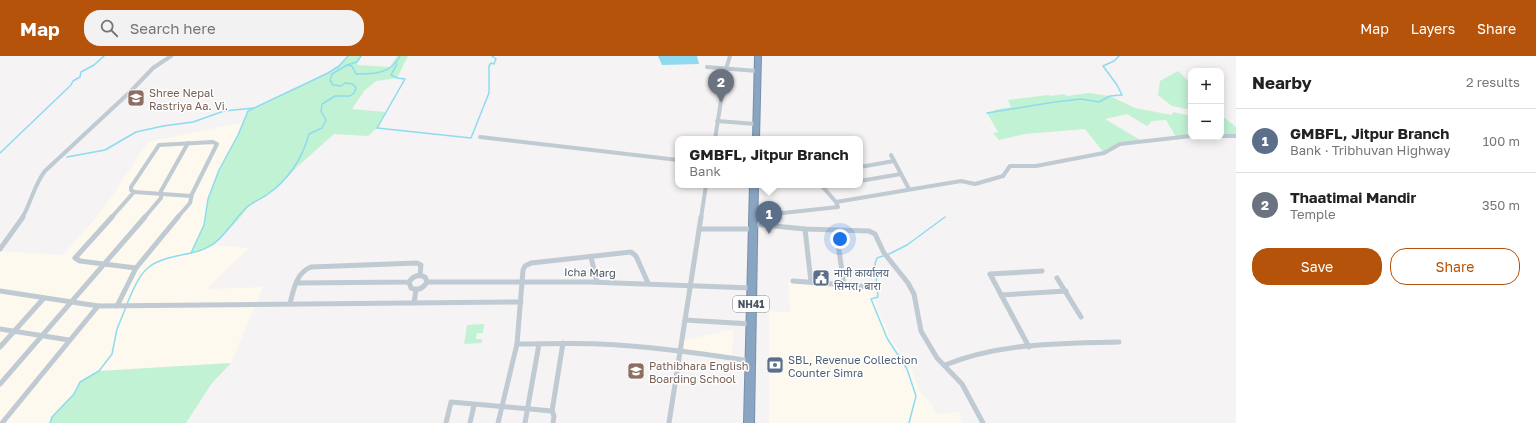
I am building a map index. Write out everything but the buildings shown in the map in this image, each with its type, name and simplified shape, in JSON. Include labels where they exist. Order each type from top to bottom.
[{"type":"highway","points":[[756,136],[758,56]]},
{"type":"highway","name":"NH41","points":[[749,423],[754,188]]},
{"type":"street","points":[[0,248],[22,218],[30,203],[37,181],[45,170],[131,91],[153,68],[171,56]]},
{"type":"street","points":[[716,136],[726,69],[730,56]]},
{"type":"street","points":[[707,67],[757,71]]},
{"type":"street","points":[[718,121],[756,124]]},
{"type":"street","points":[[836,202],[961,181],[975,184],[1003,176],[1010,166],[1036,166],[1104,153],[1120,144],[1188,136]]},
{"type":"street","points":[[1224,136],[1236,136]]},
{"type":"street","points":[[480,138],[675,160]]},
{"type":"street","points":[[117,306],[136,268],[190,203],[191,196],[217,144],[213,142],[163,144],[156,147],[131,187],[131,190],[134,192],[162,195],[191,196]]},
{"type":"street","points":[[0,384],[159,201],[162,195],[161,191],[188,143]]},
{"type":"street","points":[[891,155],[909,189]]},
{"type":"street","points":[[863,166],[894,161]]},
{"type":"street","points":[[863,180],[901,174]]},
{"type":"street","points":[[669,423],[706,188]]},
{"type":"street","points":[[700,229],[754,223],[838,207],[836,202],[824,188]]},
{"type":"street","points":[[134,192],[75,258],[136,268]]},
{"type":"street","points":[[754,223],[805,229],[869,231],[874,234],[886,255],[914,294],[920,331],[938,358],[962,384],[983,423]]},
{"type":"street","points":[[805,229],[811,282]]},
{"type":"street","points":[[836,230],[844,285]]},
{"type":"street","points":[[498,423],[500,407],[517,344],[522,270],[528,264],[627,252],[634,253],[648,283]]},
{"type":"street","points":[[591,257],[597,282]]},
{"type":"street","points":[[290,303],[302,272],[306,268],[417,263],[421,265],[420,275]]},
{"type":"street","points":[[1029,347],[990,274],[1042,271]]},
{"type":"street","points":[[420,275],[426,278],[427,282],[424,287],[416,290],[411,288],[409,282],[413,277],[420,275]]},
{"type":"street","points":[[1057,278],[1081,316]]},
{"type":"street","name":"Icha Marg","points":[[427,282],[522,280],[691,284],[752,288]]},
{"type":"street","points":[[792,281],[873,287]]},
{"type":"street","points":[[297,283],[409,282]]},
{"type":"street","points":[[414,302],[416,290]]},
{"type":"street","points":[[0,291],[98,306],[521,302]]},
{"type":"street","points":[[1001,295],[1066,291]]},
{"type":"street","points":[[0,347],[44,298]]},
{"type":"street","points":[[2,423],[98,306]]},
{"type":"street","points":[[685,320],[751,324]]},
{"type":"street","points":[[0,329],[69,340]]},
{"type":"street","points":[[945,365],[976,354],[1078,342],[1118,342]]},
{"type":"street","points":[[553,423],[554,416],[552,411],[563,343]]},
{"type":"street","points":[[517,344],[599,344],[680,350],[750,360]]},
{"type":"street","points":[[525,423],[526,410],[539,344]]},
{"type":"street","points":[[446,423],[451,402],[526,410],[552,411]]},
{"type":"street","points":[[470,423],[474,404]]},
{"type":"shaded area","points":[[244,122],[208,199],[204,225],[191,253],[201,251],[214,245],[249,248],[207,289],[263,287],[231,363],[99,371],[80,382],[74,394],[52,417],[50,423],[0,423],[0,251],[63,255],[104,208],[148,142]]},
{"type":"shaded area","points":[[788,282],[874,289],[877,309],[890,337],[912,370],[919,391],[931,403],[937,414],[959,412],[962,423],[769,423],[769,311],[790,312]]},
{"type":"shaded area","points":[[733,329],[732,358],[680,350],[681,341]]},
{"type":"green space","points":[[348,56],[361,56],[357,62],[358,65],[390,67],[397,56],[408,56],[397,78],[376,81],[364,91],[352,109],[385,112],[377,128],[368,136],[334,134],[297,167],[276,189],[249,206],[214,245],[201,251],[191,253],[204,225],[208,199],[219,170],[238,135],[248,111],[328,73],[339,66]]},
{"type":"green space","points":[[1178,71],[1188,81],[1188,109],[1172,106],[1158,95],[1160,81]]},
{"type":"green space","points":[[1089,93],[1110,96],[1135,108],[1172,115],[1173,112],[1188,115],[1188,136],[1176,137],[1166,120],[1152,121],[1147,126],[1127,114],[1105,119],[1142,141],[1120,144],[1104,153],[1085,129],[1025,134],[999,140],[993,133],[998,132],[987,113],[994,110],[1011,107],[1008,100],[1048,95],[1064,94],[1067,96]]},
{"type":"green space","points":[[1224,117],[1236,127],[1236,136],[1224,136]]},
{"type":"green space","points":[[484,324],[483,333],[477,333],[476,339],[482,339],[482,343],[464,344],[467,325]]},
{"type":"green space","points":[[231,363],[212,383],[186,423],[50,423],[52,417],[74,394],[80,382],[99,371]]},
{"type":"water","points":[[658,56],[697,56],[699,64],[662,65]]},
{"type":"waterway","points":[[0,153],[71,85],[73,81],[80,77],[81,72],[94,65],[104,56]]},
{"type":"waterway","points":[[191,253],[204,225],[208,199],[219,170],[238,135],[248,111],[328,73],[339,66],[348,56]]},
{"type":"waterway","points":[[347,65],[357,62],[361,56]]},
{"type":"waterway","points":[[347,65],[352,66],[356,74],[381,72],[392,66],[400,56]]},
{"type":"waterway","points":[[397,64],[391,75],[397,78],[405,79],[377,128],[471,138],[489,93],[489,66],[491,63],[494,64],[496,59],[492,56]]},
{"type":"waterway","points":[[987,113],[1081,99],[1099,102],[1110,96],[1122,95],[1117,85],[1103,66],[1114,61],[1119,56]]},
{"type":"waterway","points":[[191,253],[210,246],[217,241],[247,207],[276,188],[294,168],[303,152],[309,134],[322,128],[326,120],[321,111],[322,104],[335,96],[350,96],[354,93],[356,88],[353,84],[345,83],[341,86],[333,85],[330,80],[332,74],[347,65]]},
{"type":"waterway","points":[[67,157],[105,150],[136,132],[163,126],[193,122],[224,111],[254,108]]},
{"type":"waterway","points":[[887,255],[907,245],[945,217]]},
{"type":"waterway","points":[[127,304],[138,280],[143,272],[150,266],[166,259],[191,253]]},
{"type":"waterway","points":[[883,256],[877,258],[875,264],[878,297],[871,299],[887,338],[907,369],[916,396],[909,423]]},
{"type":"waterway","points":[[50,423],[52,417],[74,394],[80,382],[99,371],[112,354],[117,329],[126,307]]},
{"type":"place","name":"Shree Nepal Rastriya Aa. Vi.","points":[[136,98]]},
{"type":"place","name":"Thaatimai Mandir","points":[[721,102]]},
{"type":"place","name":"GMBFL, Jitpur Branch","points":[[769,234]]},
{"type":"place","name":"नापी कार्यालय सिमरा, बारा","points":[[821,278]]},
{"type":"place","name":"SBL, Revenue Collection Counter Simra","points":[[775,365]]},
{"type":"place","name":"Pathibhara English Boarding School","points":[[636,371]]}]
